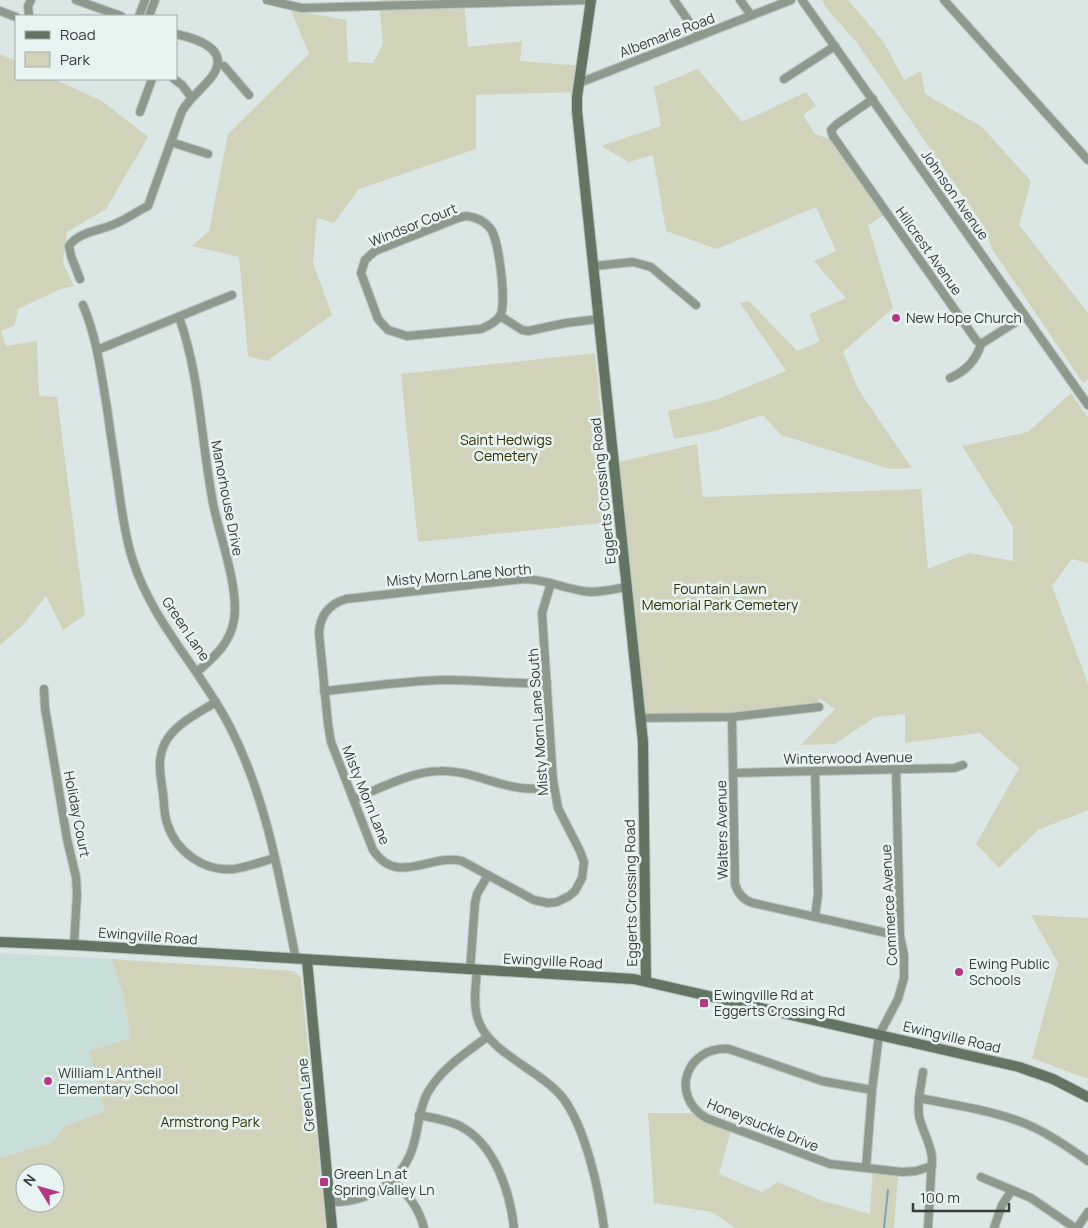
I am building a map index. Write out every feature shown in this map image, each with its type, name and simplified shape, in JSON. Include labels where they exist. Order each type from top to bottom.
[{"type":"street","points":[[29,15],[28,6],[32,0]]},
{"type":"street","points":[[76,0],[88,2],[119,15]]},
{"type":"street","points":[[139,15],[145,0]]},
{"type":"street","points":[[149,15],[155,0]]},
{"type":"street","points":[[267,0],[302,8],[330,4],[591,0]]},
{"type":"street","name":"Eggerts Crossing Road","points":[[591,0],[579,82],[577,111],[641,718],[644,771],[646,981]]},
{"type":"street","points":[[674,0],[699,36]]},
{"type":"street","points":[[740,0],[751,15]]},
{"type":"street","name":"Albemarle Road","points":[[579,82],[791,0]]},
{"type":"street","name":"Johnson Avenue","points":[[802,0],[1088,405]]},
{"type":"street","points":[[944,0],[1088,160]]},
{"type":"street","points":[[0,11],[15,17]]},
{"type":"street","points":[[80,278],[69,246],[74,239],[116,224],[148,206],[182,110],[191,97],[214,74],[216,58],[214,52],[205,43],[178,35]]},
{"type":"street","points":[[784,79],[835,46]]},
{"type":"street","points":[[224,66],[249,95]]},
{"type":"street","points":[[140,112],[152,80]]},
{"type":"street","points":[[175,80],[182,85],[191,97]]},
{"type":"street","name":"Hillcrest Avenue","points":[[873,99],[837,124],[831,130],[833,136],[976,340],[982,344]]},
{"type":"street","points":[[172,142],[208,154]]},
{"type":"street","name":"Windsor Court","points":[[466,216],[478,219],[492,230],[498,246],[503,301],[500,316],[491,324],[481,328],[407,336],[393,332],[388,330],[378,319],[361,273],[363,264],[369,255],[375,251],[458,218],[466,216]]},
{"type":"street","points":[[594,266],[634,262],[650,267],[696,305]]},
{"type":"street","points":[[98,350],[232,295]]},
{"type":"street","name":"Green Lane","points":[[83,305],[98,350],[123,523],[133,561],[157,613],[197,672],[231,728],[251,774],[302,960],[332,1228]]},
{"type":"street","points":[[500,316],[522,330],[528,331],[566,323],[599,319]]},
{"type":"street","points":[[950,378],[971,364],[978,356],[982,344],[1026,316]]},
{"type":"street","name":"Manorhouse Drive","points":[[179,317],[191,355],[209,482],[230,576],[234,612],[232,629],[222,649],[197,672]]},
{"type":"street","name":"Misty Morn Lane North","points":[[326,612],[331,606],[346,599],[524,579],[533,579],[589,592],[627,587]]},
{"type":"street","name":"Misty Morn Lane South","points":[[551,583],[542,613],[554,788],[563,819],[582,854],[584,870],[575,891],[570,896],[556,902]]},
{"type":"street","name":"Misty Morn Lane","points":[[326,612],[319,626],[319,633],[328,724],[334,751],[373,850],[382,861],[389,865],[404,868],[448,859],[456,860],[534,900],[548,903],[556,902]]},
{"type":"street","points":[[324,692],[431,680],[523,685],[547,683]]},
{"type":"street","name":"Holiday Court","points":[[44,689],[67,839],[76,877],[74,945]]},
{"type":"street","points":[[216,702],[179,726],[172,732],[163,747],[160,756],[159,772],[170,832],[175,841],[188,855],[196,861],[215,868],[243,867],[274,858]]},
{"type":"street","points":[[641,718],[732,716],[819,707]]},
{"type":"street","name":"Walters Avenue","points":[[732,716],[735,884],[743,899],[749,902],[900,936]]},
{"type":"street","name":"Winterwood Avenue","points":[[733,774],[954,768],[963,765]]},
{"type":"street","name":"Commerce Avenue","points":[[879,1035],[898,999],[904,978],[904,955],[900,936],[896,769]]},
{"type":"street","points":[[353,799],[418,774],[441,770],[527,789],[554,788]]},
{"type":"street","points":[[815,771],[818,894],[815,917]]},
{"type":"street","points":[[488,876],[474,903],[473,970],[477,1016],[487,1037],[492,1042],[546,1081],[563,1098],[584,1142],[598,1192],[604,1228]]},
{"type":"street","name":"Ewingville Road","points":[[0,942],[646,981],[1019,1067],[1053,1079],[1088,1097]]},
{"type":"street","points":[[866,1168],[872,1090],[879,1035]]},
{"type":"street","points":[[330,1202],[351,1201],[361,1198],[377,1191],[392,1180],[403,1168],[411,1153],[419,1115],[428,1092],[443,1072],[487,1037]]},
{"type":"street","name":"Honeysuckle Drive","points":[[872,1090],[832,1084],[722,1048],[708,1052],[696,1060],[691,1066],[686,1080],[690,1102],[694,1109],[706,1118],[830,1164],[902,1172],[916,1171],[932,1166]]},
{"type":"street","points":[[923,1072],[919,1098],[920,1116],[932,1151],[928,1228]]},
{"type":"street","points":[[919,1098],[996,1114],[1014,1120],[1050,1135],[1088,1161]]},
{"type":"street","points":[[419,1115],[454,1123],[471,1133],[480,1143],[498,1169],[504,1182],[512,1210],[514,1228]]},
{"type":"street","points":[[981,1177],[1031,1198],[1076,1228],[1088,1212]]},
{"type":"street","points":[[392,1180],[410,1198],[419,1213],[424,1228]]},
{"type":"street","points":[[994,1228],[1002,1205],[1012,1190]]},
{"type":"shaded area","name":"William L Antheil Elementary School","points":[[0,953],[111,959],[125,1001],[130,1038],[89,1051],[105,1111],[65,1126],[53,1142],[0,1158]]},
{"type":"green space","points":[[379,0],[421,0],[421,5],[464,2],[468,47],[522,41],[520,61],[584,66],[581,92],[476,95],[476,149],[359,189],[334,223],[317,218],[313,263],[332,315],[267,361],[248,356],[239,257],[192,246],[209,231],[228,134],[309,54],[291,10],[346,20],[348,62],[373,63],[383,44]]},
{"type":"green space","points":[[822,0],[848,0],[883,41],[904,80],[921,71],[925,94],[982,127],[1031,181],[1019,225],[1088,313],[1088,380],[1083,383],[992,249],[984,226],[857,43],[827,9]]},
{"type":"green space","points":[[0,54],[15,61],[15,80],[56,80],[102,101],[148,137],[106,209],[67,232],[63,263],[74,286],[61,289],[18,309],[15,325],[1,331],[6,346],[37,341],[39,396],[57,397],[85,615],[63,630],[46,596],[23,625],[0,645]]},
{"type":"green space","points":[[698,69],[742,122],[806,92],[816,106],[803,115],[815,134],[841,143],[888,213],[868,225],[893,308],[843,352],[858,389],[912,468],[890,469],[781,435],[763,415],[715,431],[674,439],[668,411],[718,399],[786,371],[740,303],[749,301],[797,351],[820,341],[809,314],[846,298],[814,261],[836,251],[816,207],[717,249],[666,231],[653,155],[629,162],[601,146],[661,126],[654,87]]},
{"type":"green space","name":"Saint Hedwigs Cemetery","points":[[595,353],[612,522],[418,542],[401,374]]},
{"type":"green space","name":"Fountain Lawn Memorial Park Cemetery","points":[[1071,393],[1088,418],[1088,563],[1072,559],[1052,586],[1088,684],[1088,810],[1038,830],[999,868],[976,844],[1019,768],[980,733],[905,743],[905,714],[875,717],[835,744],[801,745],[835,709],[819,698],[819,707],[732,717],[641,718],[614,463],[697,444],[703,497],[921,489],[928,569],[969,553],[1013,561],[1013,527],[962,446],[1028,432]]},
{"type":"green space","points":[[1031,915],[1088,918],[1088,1079],[1032,1058],[1058,963]]},
{"type":"green space","name":"Armstrong Park","points":[[111,959],[294,971],[301,978],[326,1228],[0,1228],[0,1158],[53,1142],[65,1126],[105,1111],[89,1051],[130,1038],[125,1001]]},
{"type":"green space","points":[[648,1113],[698,1113],[731,1130],[719,1174],[762,1192],[778,1182],[823,1201],[870,1214],[873,1169],[898,1172],[894,1228],[735,1228],[712,1212],[654,1203]]},
{"type":"waterway","points":[[884,1228],[888,1190]]},
{"type":"place","name":"New Hope Church","points":[[896,318]]},
{"type":"place","name":"Ewing Public Schools","points":[[959,972]]},
{"type":"place","name":"Ewingville Rd at Eggerts Crossing Rd","points":[[704,1003]]},
{"type":"place","name":"William L Antheil Elementary School","points":[[48,1081]]},
{"type":"place","name":"Green Ln at Spring Valley Ln","points":[[324,1182]]}]
